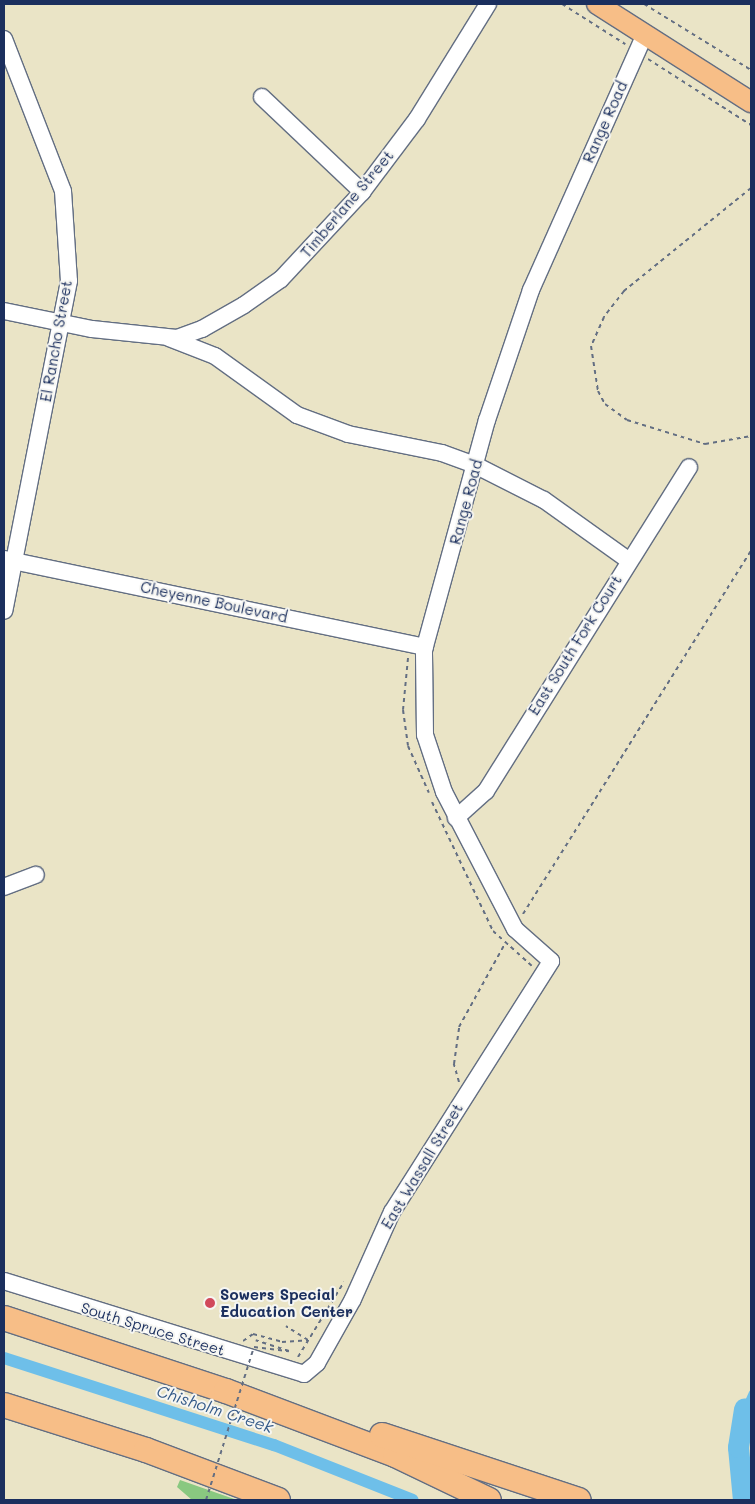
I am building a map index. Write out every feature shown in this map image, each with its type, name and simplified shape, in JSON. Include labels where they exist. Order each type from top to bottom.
[{"type":"highway","points":[[4,1318],[226,1391],[395,1455],[490,1500]]},
{"type":"highway","points":[[226,1391],[280,1403],[578,1500]]},
{"type":"highway","points":[[4,1405],[146,1450],[278,1500]]},
{"type":"main road","points":[[602,5],[641,43],[751,102]]},
{"type":"street","name":"Timberlane Street","points":[[4,311],[60,322],[167,337],[202,329],[275,284],[362,192],[417,119],[488,4]]},
{"type":"street","name":"El Rancho Street","points":[[4,38],[63,190],[69,281],[8,560],[4,611]]},
{"type":"street","name":"Range Road","points":[[551,961],[510,936],[456,818],[425,735],[425,647],[476,465],[531,290],[641,43]]},
{"type":"street","points":[[262,97],[362,192]]},
{"type":"street","points":[[167,337],[215,356],[297,415],[348,434],[442,453],[476,465],[544,500],[628,560]]},
{"type":"street","name":"East South Fork Court","points":[[456,818],[486,791],[628,560],[689,467]]},
{"type":"street","name":"Cheyenne Boulevard","points":[[8,560],[425,647]]},
{"type":"street","points":[[4,887],[36,875]]},
{"type":"street","name":"East Wassall Street","points":[[299,1369],[317,1363],[353,1299],[392,1212],[463,1083],[551,961]]},
{"type":"street","name":"South Spruce Street","points":[[4,1281],[299,1369]]},
{"type":"path","points":[[562,4],[641,43],[751,125]]},
{"type":"path","points":[[644,4],[751,70]]},
{"type":"path","points":[[751,188],[624,291],[604,317],[591,346],[598,392],[605,404],[627,420],[705,444],[751,436]]},
{"type":"path","points":[[463,1083],[454,1064],[460,1027],[510,936],[751,550]]},
{"type":"path","points":[[399,653],[409,655],[402,695],[408,746],[475,900],[493,931],[510,936],[532,966],[527,974]]},
{"type":"path","points":[[299,1369],[308,1340],[346,1279]]},
{"type":"path","points":[[286,1326],[308,1340]]},
{"type":"path","points":[[238,1343],[252,1334],[282,1342],[308,1340]]},
{"type":"path","points":[[206,1500],[254,1347],[289,1351],[256,1340],[250,1349],[276,1357]]},
{"type":"green space","points":[[180,1480],[237,1500],[192,1500],[177,1487]]},
{"type":"waterway","name":"Chisholm Creek","points":[[4,1358],[274,1445],[413,1500]]},
{"type":"waterway","points":[[744,1408],[751,1392]]},
{"type":"waterway","points":[[743,1500],[738,1447],[744,1408]]},
{"type":"place","name":"Sowers Special Education Center","points":[[210,1303]]}]
